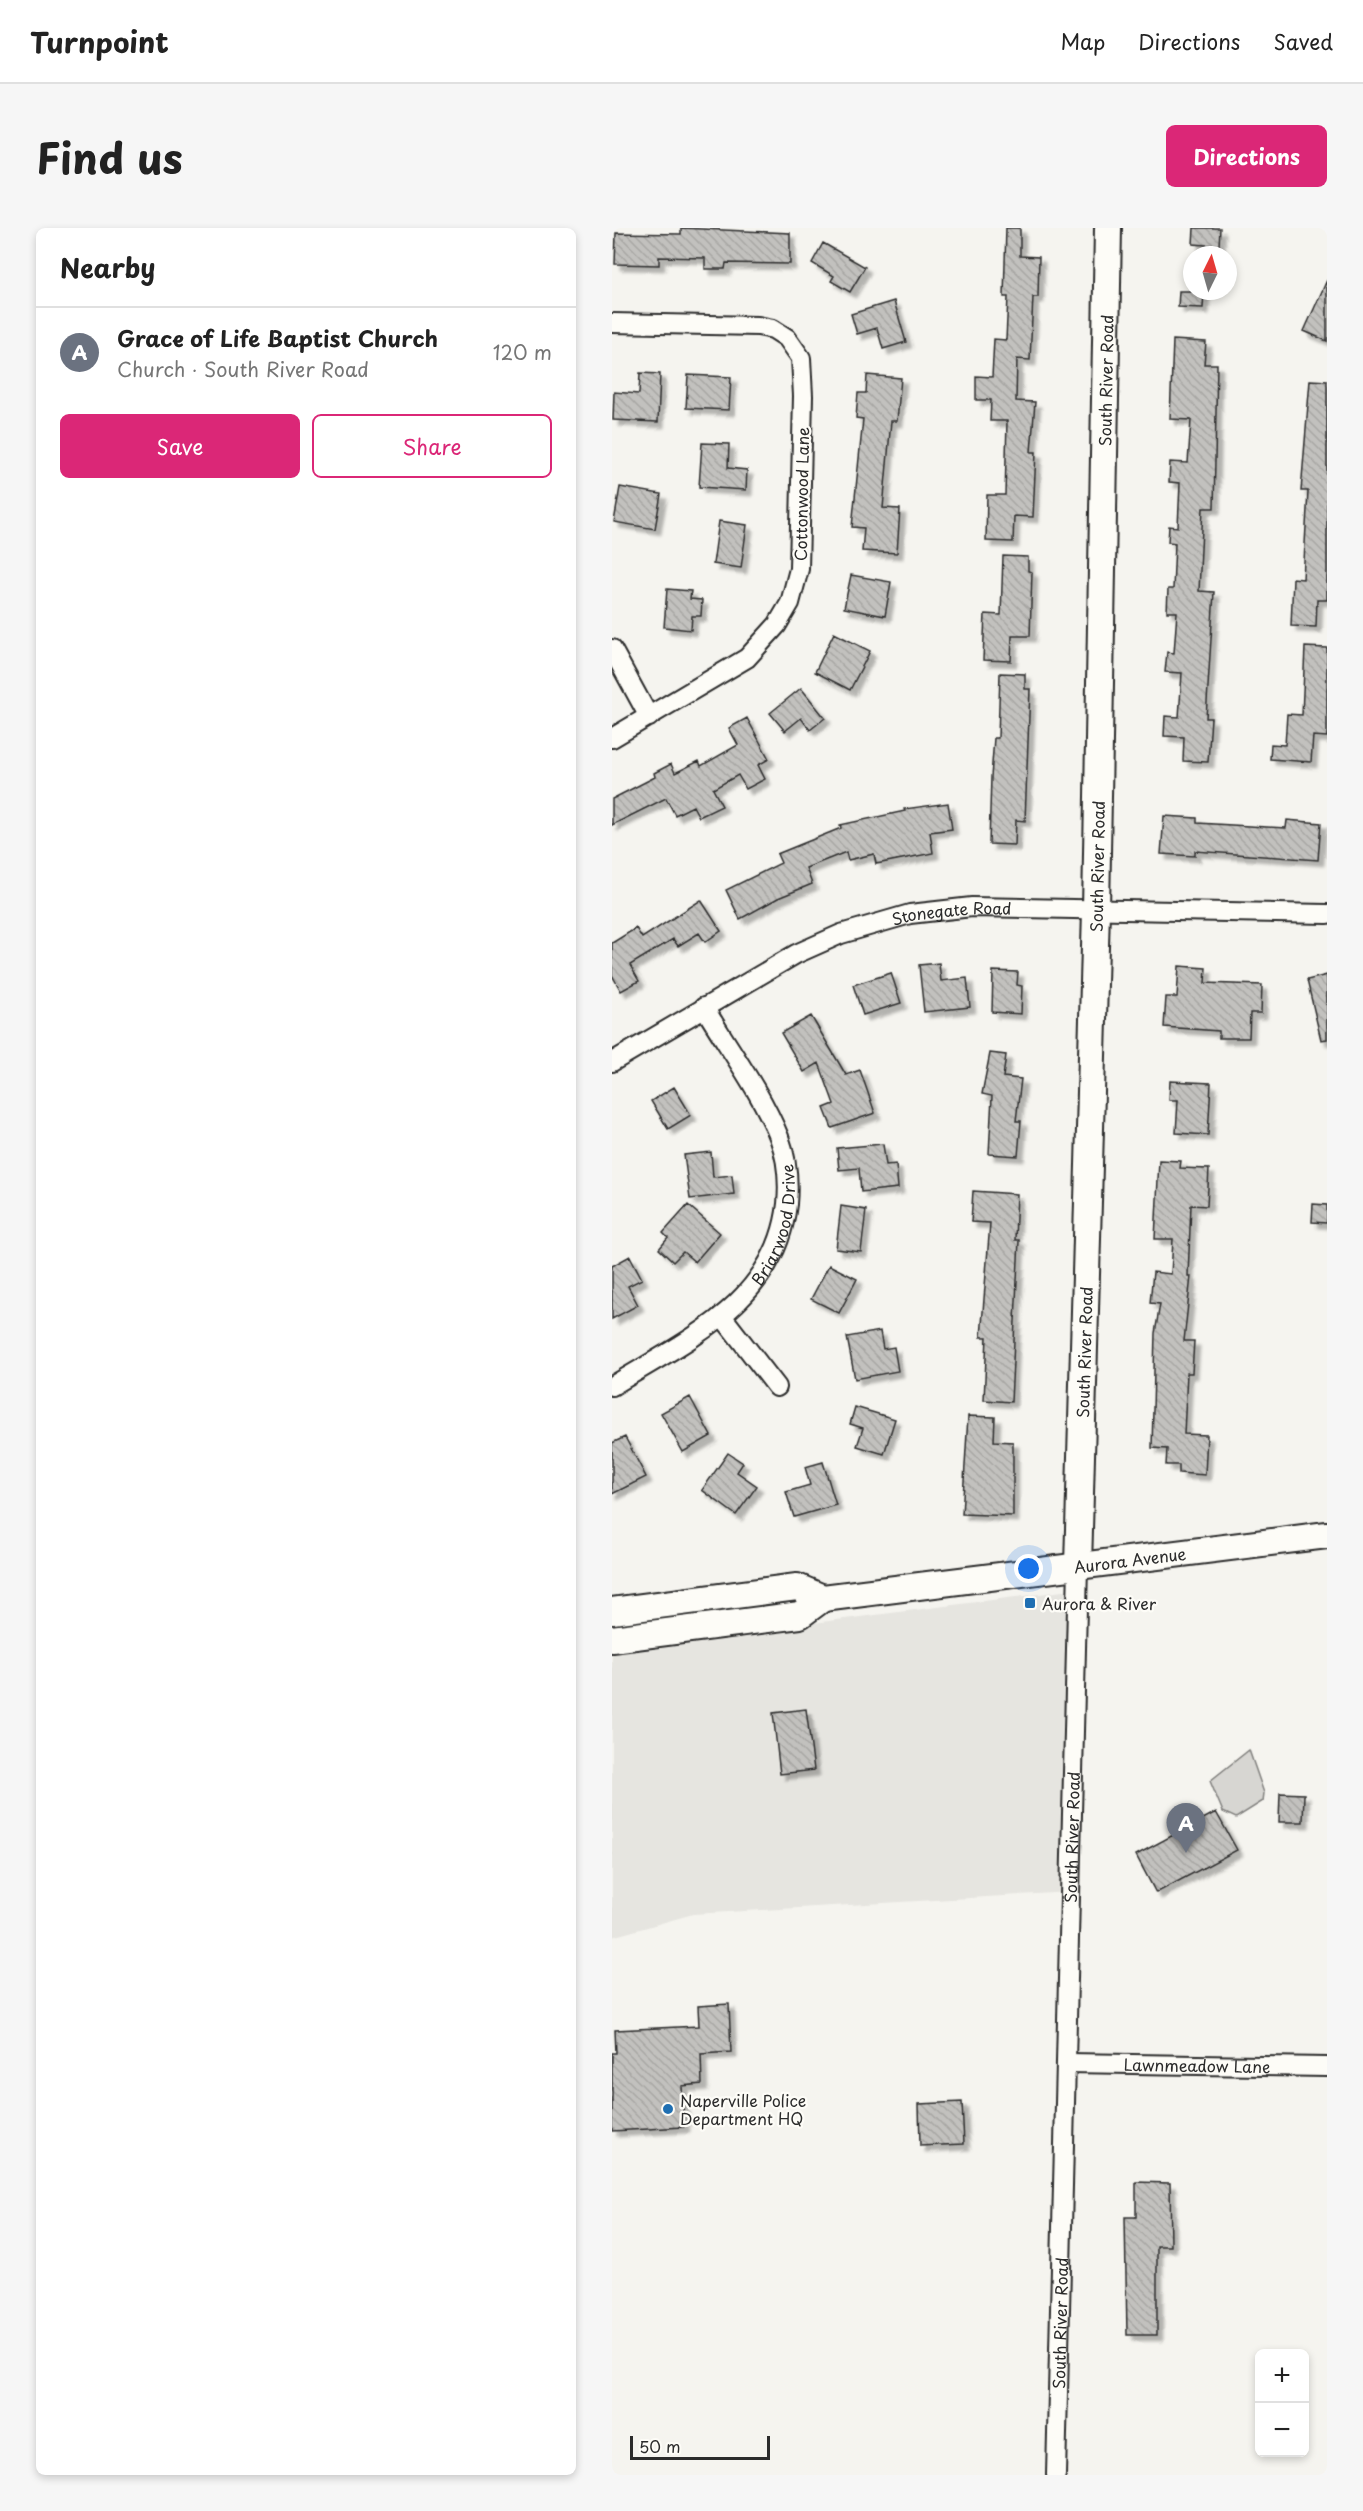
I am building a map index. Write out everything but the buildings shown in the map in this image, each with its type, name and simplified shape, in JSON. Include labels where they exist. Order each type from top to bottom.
[{"type":"street","name":"South River Road","points":[[1056,2475],[1096,910],[1108,228]]},
{"type":"street","name":"Cottonwood Lane","points":[[612,323],[758,326],[773,329],[787,338],[801,358],[803,396],[799,569],[790,603],[777,625],[747,658],[612,738]]},
{"type":"street","points":[[612,649],[649,717]]},
{"type":"street","name":"Stonegate Road","points":[[612,1062],[796,954],[842,934],[910,914],[972,908],[1327,914]]},
{"type":"street","name":"Briarwood Drive","points":[[612,1386],[722,1316],[764,1274],[777,1249],[785,1221],[788,1190],[786,1164],[778,1135],[704,1007]]},
{"type":"street","points":[[722,1316],[777,1387]]},
{"type":"street","name":"Aurora Avenue","points":[[612,1639],[800,1615],[823,1598],[1327,1535]]},
{"type":"street","name":"Aurora Avenue","points":[[612,1611],[797,1587],[823,1598]]},
{"type":"street","name":"Lawnmeadow Lane","points":[[1067,2062],[1327,2067]]},
{"type":"shaded area","points":[[1078,1589],[1071,1892],[693,1914],[612,1937],[612,1649]]},
{"type":"shaded area","points":[[798,1598],[799,1602],[612,1628],[612,1621]]},
{"type":"shaded area","points":[[1249,1750],[1264,1793],[1263,1801],[1236,1818],[1223,1812],[1210,1781]]},
{"type":"place","name":"Aurora & River","points":[[1030,1603]]},
{"type":"place","name":"Grace of Life Baptist Church","points":[[1186,1853]]},
{"type":"place","name":"Naperville Police Department HQ","points":[[668,2109]]}]
